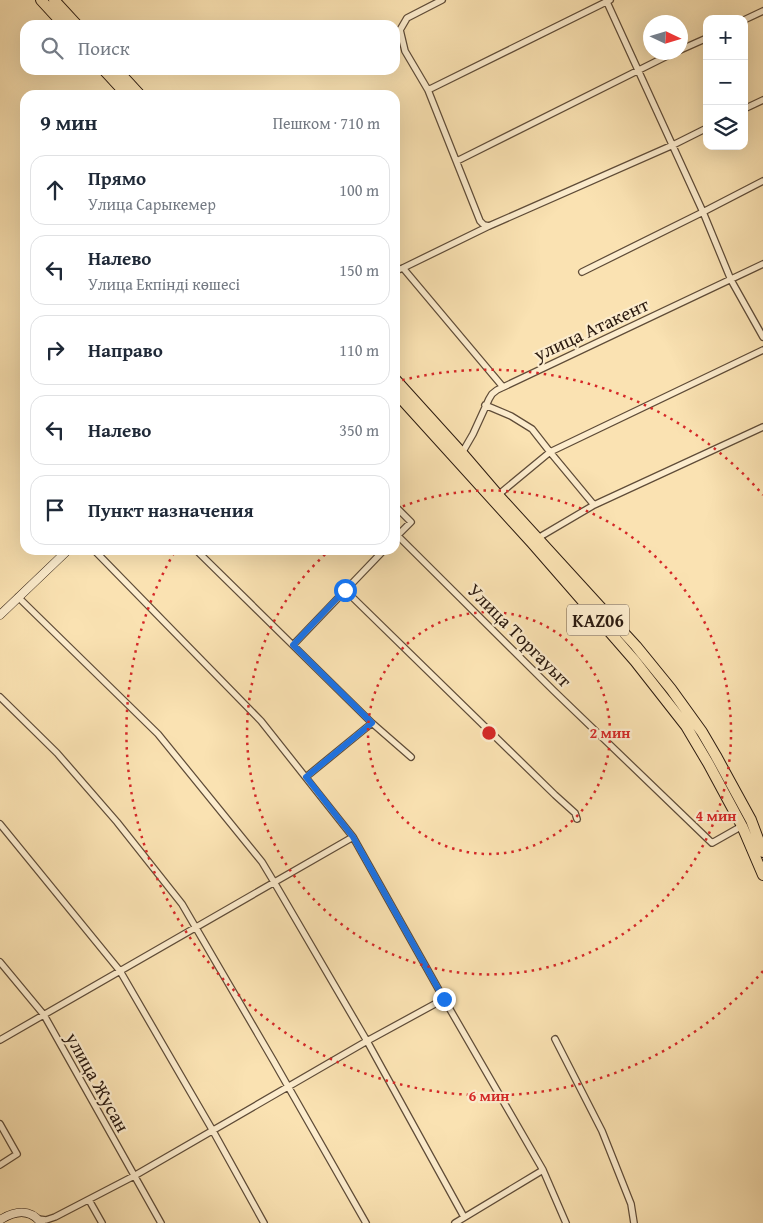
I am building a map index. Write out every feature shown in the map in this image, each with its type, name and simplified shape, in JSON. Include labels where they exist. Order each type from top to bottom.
[{"type":"highway","points":[[41,0],[59,20]]},
{"type":"highway","points":[[54,0],[72,20]]},
{"type":"highway","points":[[109,75],[122,90]]},
{"type":"highway","points":[[122,75],[135,90]]},
{"type":"highway","name":"KАZ06","points":[[400,384],[538,538],[632,650],[686,726],[708,763],[742,826],[763,875]]},
{"type":"highway","name":"KАZ06","points":[[400,398],[532,543],[671,689],[702,732],[716,756],[751,820],[763,852]]},
{"type":"main road","points":[[0,615],[63,555]]},
{"type":"main road","points":[[0,1220],[16,1212],[35,1216],[39,1221]]},
{"type":"main road","points":[[0,1213],[9,1214]]},
{"type":"street","points":[[442,0],[407,18],[400,30],[405,51],[428,90],[480,221],[484,225],[489,226]]},
{"type":"street","points":[[428,90],[608,0],[672,145],[704,212],[731,280],[763,337]]},
{"type":"street","points":[[748,18],[763,11]]},
{"type":"street","points":[[688,46],[703,40]]},
{"type":"street","points":[[457,161],[659,60]]},
{"type":"street","points":[[748,107],[763,100]]},
{"type":"street","points":[[400,269],[489,226],[703,130]]},
{"type":"street","points":[[582,272],[763,181]]},
{"type":"street","name":"улица Атакент","points":[[462,452],[473,434],[485,405],[492,394],[503,387],[763,264]]},
{"type":"street","points":[[403,268],[503,387]]},
{"type":"street","points":[[498,495],[550,452],[763,350]]},
{"type":"street","points":[[485,405],[511,416],[532,429],[594,504]]},
{"type":"street","points":[[538,538],[594,504],[763,427]]},
{"type":"street","points":[[400,511],[411,522],[400,533]]},
{"type":"street","name":"Улица Торгауыт","points":[[400,541],[712,843],[742,826]]},
{"type":"street","points":[[99,555],[261,721],[353,837],[543,1170],[566,1223]]},
{"type":"street","points":[[201,555],[372,723],[410,757]]},
{"type":"street","points":[[293,645],[379,555]]},
{"type":"street","points":[[345,590],[575,813],[577,819]]},
{"type":"street","points":[[18,597],[158,734],[262,862],[366,1041],[464,1218]]},
{"type":"street","points":[[0,697],[57,753],[117,822],[182,904],[366,1223]]},
{"type":"street","points":[[306,777],[372,723]]},
{"type":"street","points":[[0,824],[120,971],[264,1223]]},
{"type":"street","points":[[0,1040],[353,837]]},
{"type":"street","name":"улица Жусан","points":[[0,962],[44,1015],[161,1223]]},
{"type":"street","points":[[39,1221],[55,1217],[134,1176],[366,1041],[444,999]]},
{"type":"street","points":[[555,1039],[602,1131],[632,1204],[634,1223]]},
{"type":"street","points":[[0,1124],[17,1154],[0,1165]]},
{"type":"street","points":[[455,1223],[543,1170]]},
{"type":"street","points":[[89,1200],[102,1223]]},
{"type":"street","points":[[50,1223],[55,1217]]},
{"type":"route","points":[[345,590],[293,645],[372,723],[306,777],[353,837],[444,999]]}]
